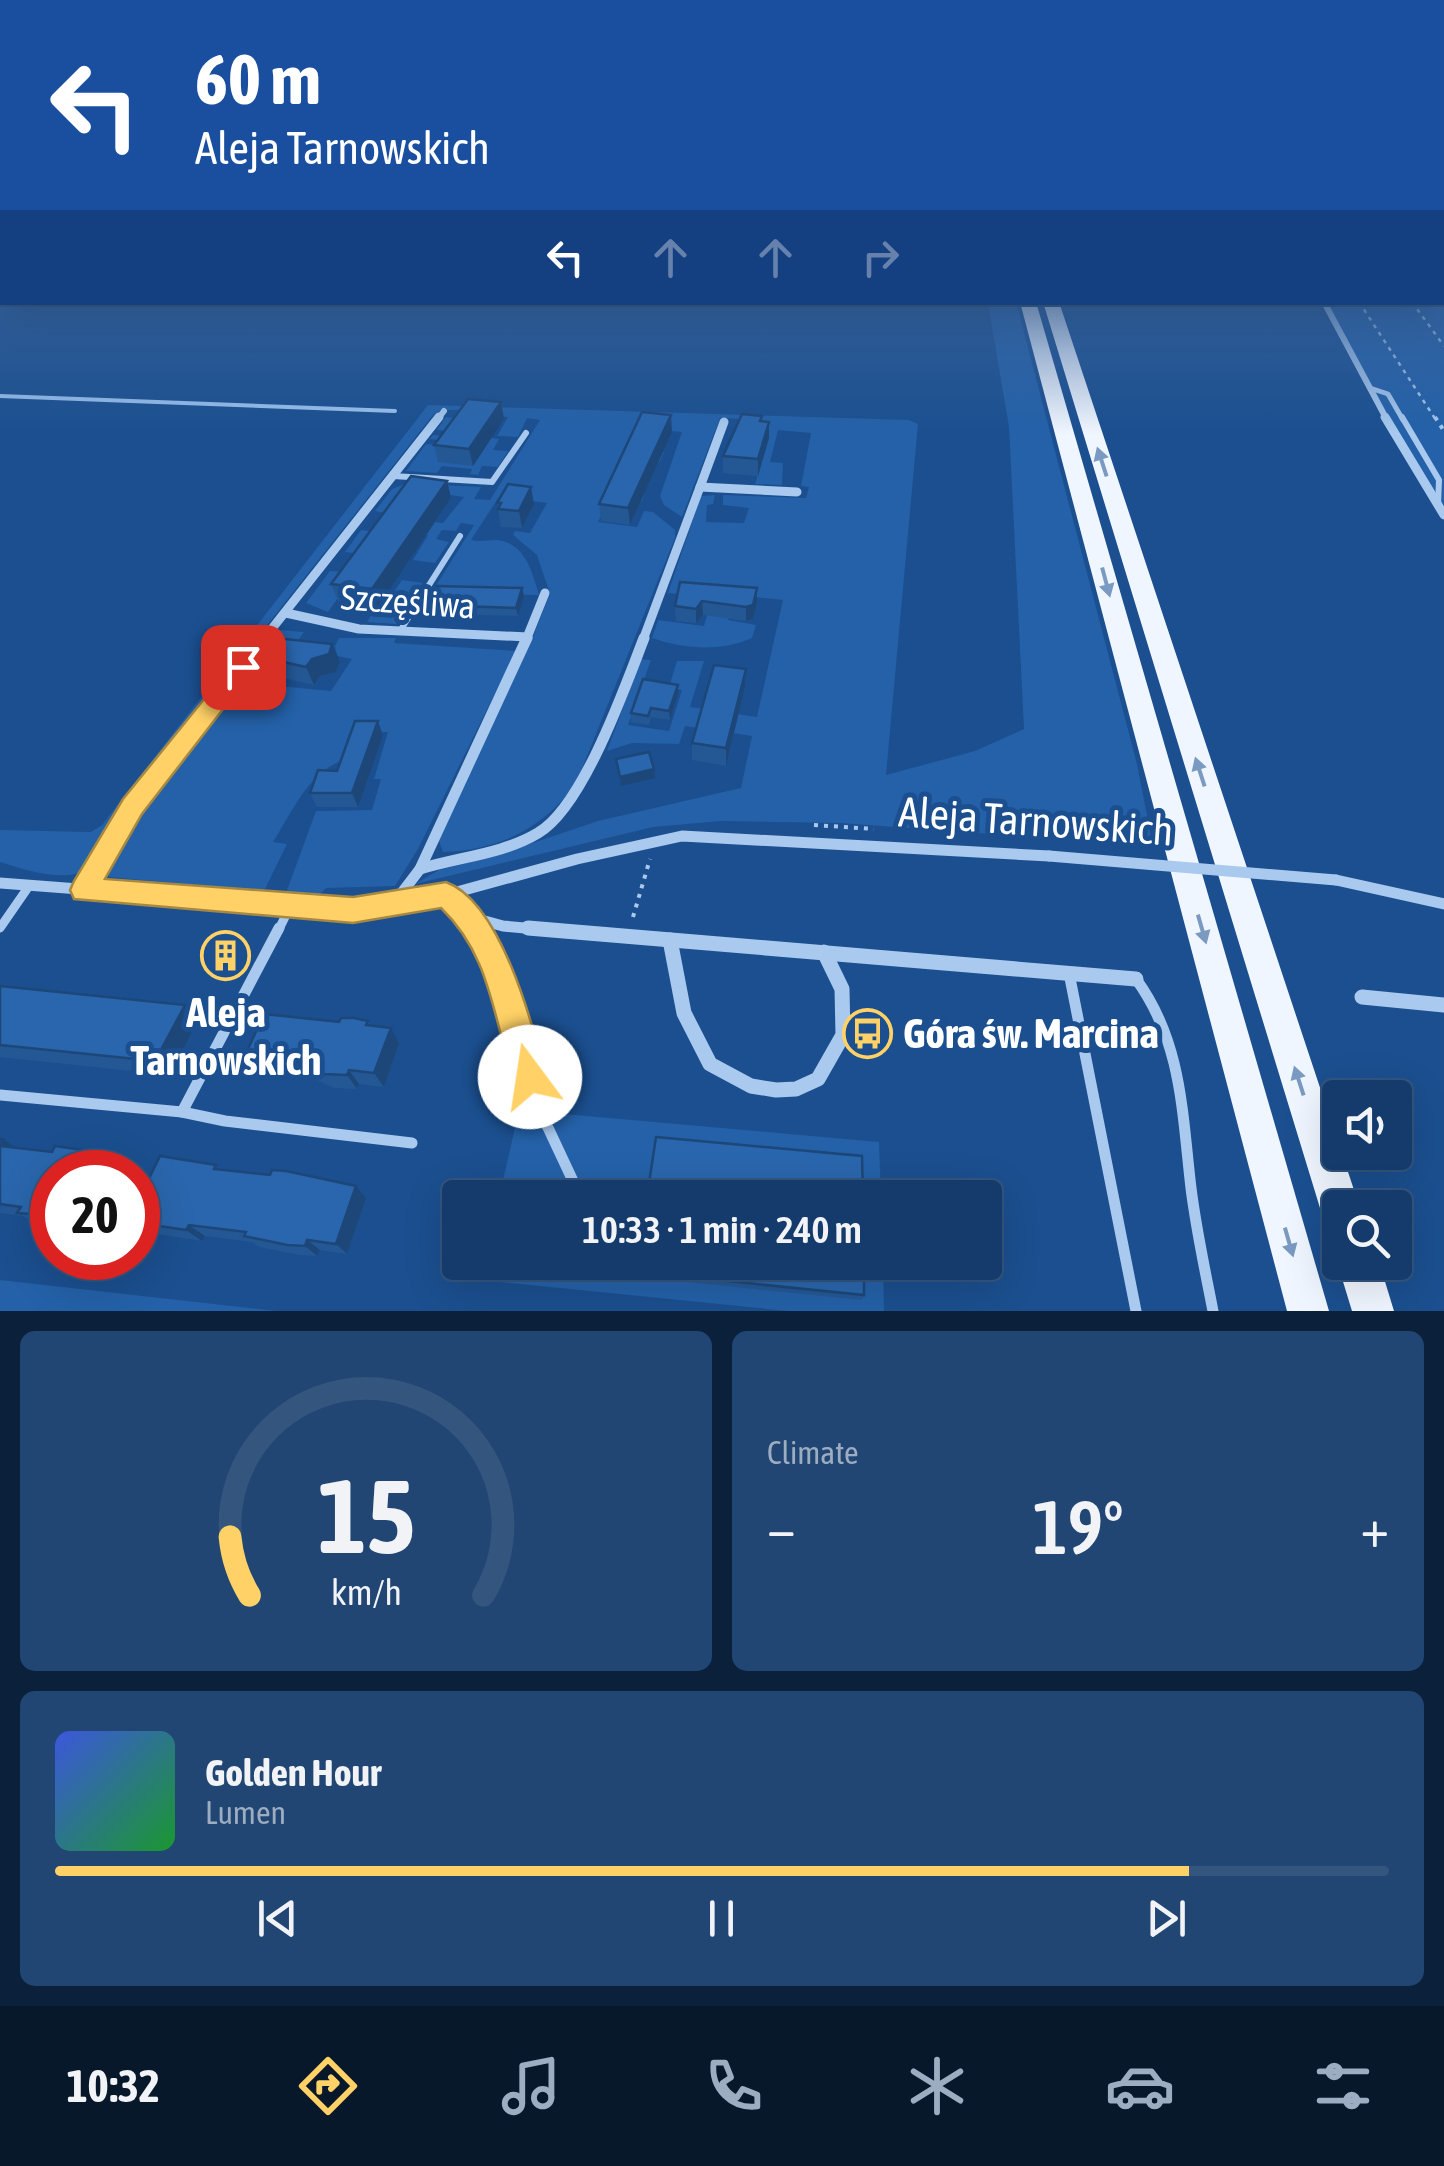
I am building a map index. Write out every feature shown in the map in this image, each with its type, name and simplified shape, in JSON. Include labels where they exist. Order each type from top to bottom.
[{"type":"main road","points":[[1031,311],[1308,1311]]},
{"type":"main road","points":[[1053,311],[1334,1190]]},
{"type":"main road","points":[[1364,1280],[1373,1311]]},
{"type":"street","points":[[1329,311],[1444,514]]},
{"type":"street","points":[[84,890],[132,806],[444,411]]},
{"type":"street","points":[[420,869],[524,841],[562,816],[593,761],[724,422]]},
{"type":"street","points":[[700,487],[797,492]]},
{"type":"street","points":[[394,903],[420,869],[528,637],[544,593]]},
{"type":"street","name":"Szczęśliwa","points":[[286,613],[337,626],[528,637]]},
{"type":"street","name":"Aleja Tarnowskich","points":[[0,883],[353,910],[446,894],[682,836],[1049,856],[1336,880],[1444,904]]},
{"type":"street","points":[[446,894],[470,917],[503,926],[1136,979]]},
{"type":"street","points":[[670,940],[684,1013],[710,1064],[751,1086],[776,1090],[796,1089],[818,1079],[844,1035],[842,989],[824,952]]},
{"type":"street","points":[[1362,997],[1444,1005]]},
{"type":"lane","points":[[1370,388],[1388,394],[1439,480],[1438,505]]},
{"type":"lane","points":[[393,476],[492,482],[526,432]]},
{"type":"lane","points":[[400,631],[460,536]]},
{"type":"lane","points":[[0,928],[29,886]]},
{"type":"lane","points":[[182,1112],[291,905]]},
{"type":"lane","points":[[470,917],[511,1000],[536,1102],[572,1180]]},
{"type":"lane","points":[[1068,973],[1136,1311]]},
{"type":"lane","points":[[1136,979],[1158,1005],[1170,1038],[1213,1311]]},
{"type":"lane","points":[[0,1095],[182,1112],[225,1121],[412,1143]]},
{"type":"path","points":[[1365,311],[1444,431]]},
{"type":"path","points":[[1419,311],[1444,346]]},
{"type":"path","points":[[627,936],[655,842]]},
{"type":"shaded area","points":[[989,311],[1018,311],[1137,764],[1153,846],[841,823],[721,821],[653,827],[415,884],[439,870],[598,821],[741,788],[752,736],[685,726],[679,744],[632,743],[607,751],[641,659],[651,660],[628,725],[669,731],[682,690],[669,687],[677,661],[704,661],[690,707],[757,717],[783,600],[735,595],[728,620],[756,625],[752,638],[740,642],[702,647],[652,638],[658,620],[704,626],[712,598],[668,593],[701,496],[715,495],[713,504],[707,505],[706,522],[744,523],[749,508],[723,505],[723,495],[806,498],[809,487],[801,486],[811,433],[778,430],[770,462],[783,463],[782,485],[755,484],[762,462],[745,419],[720,418],[682,517],[664,505],[660,496],[682,432],[642,428],[633,448],[664,452],[659,463],[628,460],[616,484],[646,488],[642,501],[610,497],[598,522],[637,527],[644,511],[653,512],[675,530],[675,538],[577,781],[551,811],[519,833],[483,847],[443,852],[438,838],[550,594],[537,555],[513,535],[515,531],[530,533],[547,503],[499,497],[471,540],[499,540],[518,550],[528,563],[539,595],[432,592],[474,525],[461,523],[456,531],[442,530],[436,539],[449,542],[435,563],[413,560],[428,535],[386,530],[328,612],[306,603],[330,571],[349,572],[361,554],[345,552],[361,530],[378,532],[390,514],[375,511],[392,489],[405,484],[416,520],[443,523],[464,497],[435,493],[440,485],[481,487],[474,499],[490,500],[540,420],[527,418],[518,437],[497,436],[508,417],[471,414],[457,434],[499,439],[493,450],[508,451],[498,467],[482,466],[478,475],[470,474],[472,469],[442,466],[437,473],[406,471],[426,444],[444,445],[446,441],[430,439],[433,435],[446,436],[449,431],[437,430],[446,417],[462,419],[466,410],[441,410],[433,415],[125,805],[86,870],[54,875],[0,862],[0,830],[91,832],[102,825],[428,405],[909,420],[918,424],[886,775],[975,751],[1024,729],[1009,427]]},
{"type":"shaded area","points":[[1329,311],[1444,311],[1444,515]]},
{"type":"shaded area","points":[[402,580],[423,583],[396,624],[367,622],[375,608],[382,609]]},
{"type":"shaded area","points":[[279,630],[304,632],[294,646],[288,646],[266,677],[279,680],[266,695],[232,687]]},
{"type":"shaded area","points":[[339,638],[396,638],[394,643],[516,651],[418,849],[395,886],[326,888],[319,895],[286,893],[316,811],[372,810],[381,779],[374,779],[388,732],[357,733],[348,759],[323,771],[304,792],[273,842],[287,844],[264,891],[109,877],[121,838],[136,814],[220,702],[255,704],[278,686],[331,691],[352,659],[337,656],[335,646]]},
{"type":"shaded area","points":[[519,1110],[879,1142],[880,1180],[503,1180]]},
{"type":"shaded area","points":[[0,1280],[276,1311],[0,1311]]},
{"type":"shaded area","points":[[480,1280],[883,1280],[884,1311],[788,1311]]},
{"type":"building","points":[[468,399],[501,402],[469,449],[434,445]]},
{"type":"building","points":[[642,412],[671,415],[628,508],[599,504]]},
{"type":"building","points":[[742,414],[762,416],[760,421],[769,422],[758,459],[723,456]]},
{"type":"building","points":[[411,476],[447,481],[372,589],[331,584]]},
{"type":"building","points":[[508,484],[531,487],[519,511],[498,509],[501,503],[497,503]]},
{"type":"building","points":[[680,582],[757,588],[753,605],[702,601],[696,609],[675,606]]},
{"type":"building","points":[[436,586],[522,588],[516,608],[429,605]]},
{"type":"building","points":[[276,638],[332,644],[329,654],[312,659],[306,667],[261,657]]},
{"type":"building","points":[[714,665],[746,669],[726,748],[692,743]]},
{"type":"building","points":[[643,679],[678,685],[669,711],[651,708],[648,716],[631,713]]},
{"type":"building","points":[[355,721],[378,721],[352,793],[310,793],[318,770],[337,771]]},
{"type":"building","points":[[649,752],[654,769],[620,777],[616,759]]},
{"type":"building","points":[[215,937],[235,940],[224,960],[204,956]]},
{"type":"building","points":[[0,986],[185,1005],[155,1061],[0,1045]]},
{"type":"building","points":[[264,1014],[339,1022],[341,1018],[354,1018],[368,1021],[366,1025],[391,1028],[374,1073],[349,1070],[347,1075],[324,1074],[304,1065],[244,1058]]},
{"type":"building","points":[[656,1137],[862,1156],[863,1180],[649,1180]]},
{"type":"building","points":[[0,1146],[35,1150],[30,1150],[30,1214],[17,1213],[21,1207],[0,1204]]},
{"type":"building","points":[[160,1156],[216,1165],[214,1169],[270,1175],[272,1170],[286,1171],[356,1186],[336,1244],[307,1240],[305,1246],[287,1245],[244,1236],[246,1232],[189,1225],[186,1230],[160,1226]]},
{"type":"building","points":[[717,1280],[864,1280],[864,1295]]},
{"type":"waterway","points":[[0,396],[395,411]]},
{"type":"place","name":"Aleja Tarnowskich","points":[[226,956]]},
{"type":"place","name":"Góra św. Marcina","points":[[868,1033]]},
{"type":"route","points":[[243,667],[132,806],[84,890],[353,910],[424,901],[446,894],[470,917],[511,1000],[530,1077]]}]
